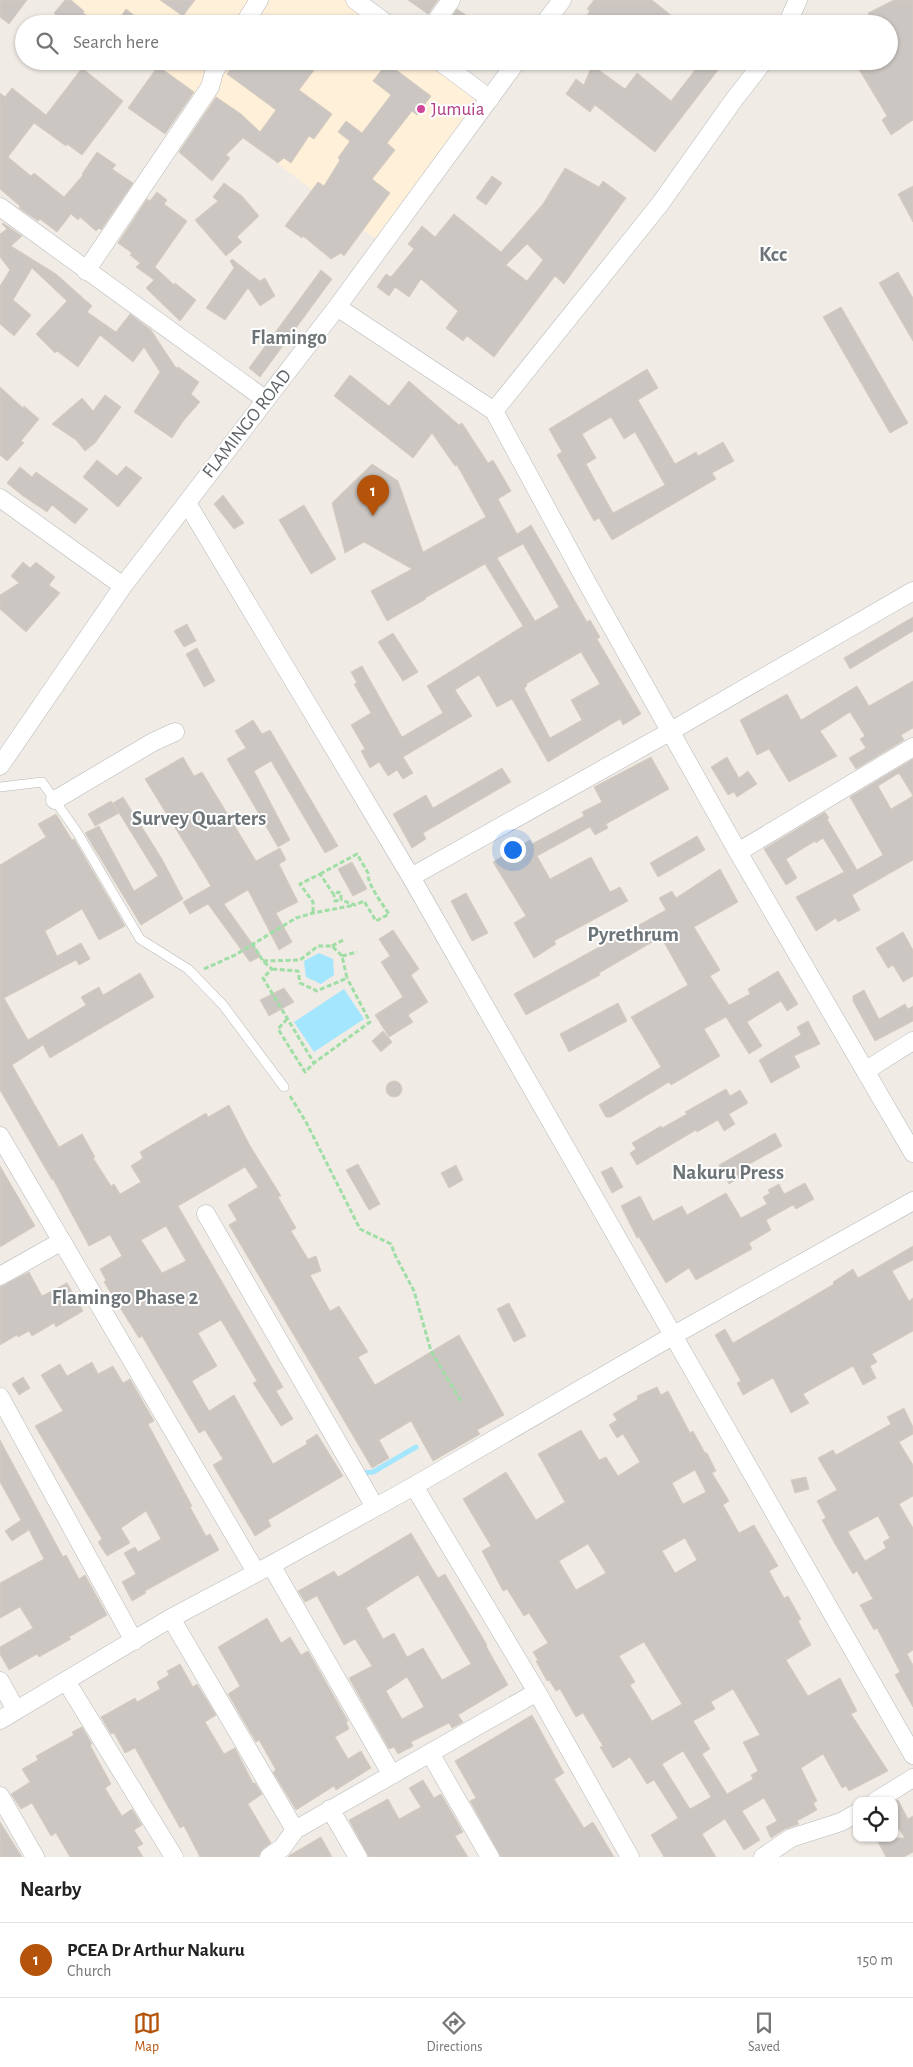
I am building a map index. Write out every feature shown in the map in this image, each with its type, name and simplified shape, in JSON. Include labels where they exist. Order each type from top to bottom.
[{"type":"street","points":[[250,15],[259,0]]},
{"type":"street","points":[[355,0],[375,15]]},
{"type":"street","points":[[440,15],[451,0]]},
{"type":"street","points":[[551,15],[562,0]]},
{"type":"street","points":[[792,15],[798,0]]},
{"type":"street","points":[[86,271],[210,87],[215,70]]},
{"type":"street","points":[[450,70],[490,99]]},
{"type":"street","name":"FLAMINGO ROAD","points":[[0,766],[123,586],[337,307],[511,70]]},
{"type":"street","points":[[494,411],[660,204],[757,70]]},
{"type":"street","points":[[0,207],[266,400]]},
{"type":"street","points":[[337,307],[494,411],[586,581],[738,852],[913,1153]]},
{"type":"street","points":[[0,498],[123,586]]},
{"type":"street","points":[[187,503],[411,877],[913,1755]]},
{"type":"street","points":[[411,877],[671,731],[913,591]]},
{"type":"street","points":[[55,800],[152,742],[175,732]]},
{"type":"street","points":[[738,852],[913,747]]},
{"type":"street","points":[[865,1072],[913,1041]]},
{"type":"street","points":[[0,1136],[62,1241],[392,1775]]},
{"type":"street","points":[[0,1720],[171,1618],[414,1486],[674,1335],[913,1200]]},
{"type":"street","points":[[206,1214],[375,1506]]},
{"type":"street","points":[[0,1276],[62,1241]]},
{"type":"street","points":[[0,1397],[134,1641]]},
{"type":"street","points":[[414,1486],[537,1692],[630,1857]]},
{"type":"street","points":[[171,1618],[295,1830]]},
{"type":"street","points":[[0,1681],[16,1710]]},
{"type":"street","points":[[66,1681],[174,1857]]},
{"type":"street","points":[[269,1857],[282,1848],[295,1830],[537,1692]]},
{"type":"street","points":[[430,1753],[490,1857]]},
{"type":"street","points":[[883,1797],[909,1781]]},
{"type":"street","points":[[0,1796],[36,1857]]},
{"type":"street","points":[[330,1809],[358,1857]]},
{"type":"street","points":[[763,1857],[791,1838],[842,1822],[853,1815]]},
{"type":"lane","points":[[0,787],[42,782],[77,832],[140,939],[188,969],[223,1005],[284,1087]]},
{"type":"path","points":[[188,969],[203,969],[235,955],[296,918],[313,913],[354,905],[364,900],[376,921],[389,914],[373,889],[367,877],[368,872],[358,854],[300,884],[313,902],[313,913]]},
{"type":"path","points":[[320,874],[334,895],[335,901],[342,900],[354,905]]},
{"type":"path","points":[[334,895],[338,892],[341,893],[342,900]]},
{"type":"path","points":[[263,961],[300,960],[318,946],[332,946],[345,939]]},
{"type":"path","points":[[252,943],[263,961],[272,969],[298,971],[300,983],[318,991],[347,978]]},
{"type":"path","points":[[287,1019],[278,1029],[305,1072],[314,1062],[370,1022],[347,978],[342,956],[332,946]]},
{"type":"path","points":[[342,956],[357,952]]},
{"type":"path","points":[[272,969],[263,978],[314,1062]]},
{"type":"path","points":[[284,1087],[306,1122],[360,1230],[390,1244],[414,1291],[431,1352],[462,1402]]},
{"type":"shaded area","points":[[66,0],[352,0],[372,15],[85,15]]},
{"type":"shaded area","points":[[157,70],[447,70],[488,100],[383,245]]},
{"type":"water","points":[[319,953],[333,959],[334,975],[321,984],[306,977],[304,961]]},
{"type":"water","points":[[344,989],[364,1019],[314,1052],[294,1022]]},
{"type":"building","points":[[0,0],[27,0],[9,24],[0,17]]},
{"type":"building","points":[[65,0],[71,0],[86,15],[56,15],[54,13]]},
{"type":"building","points":[[160,0],[195,0],[184,15]]},
{"type":"building","points":[[408,0],[438,0],[428,14]]},
{"type":"building","points":[[594,0],[652,0],[671,15],[587,15],[590,11],[587,9]]},
{"type":"building","points":[[894,0],[913,0],[913,120],[891,135],[882,120],[887,116],[859,70],[898,70],[898,15],[869,15],[868,13]]},
{"type":"building","points":[[126,9],[134,15],[122,15]]},
{"type":"building","points":[[457,9],[466,15],[453,15]]},
{"type":"building","points":[[80,70],[84,70],[123,101],[82,155],[34,123],[8,157],[31,176],[34,173],[64,197],[83,175],[97,152],[116,165],[112,169],[133,183],[101,230],[99,228],[96,231],[80,217],[78,220],[71,214],[57,232],[40,219],[38,221],[19,208],[20,206],[0,189],[0,93],[5,97],[12,88],[46,115]]},
{"type":"building","points":[[155,70],[164,70],[194,92],[165,134],[128,108]]},
{"type":"building","points":[[230,70],[314,70],[299,90],[332,114],[314,139],[309,136],[291,163],[284,158],[278,163],[243,138],[226,155],[230,158],[212,181],[179,152],[216,97],[241,114],[260,132],[276,110],[227,74]]},
{"type":"building","points":[[382,70],[396,70],[431,96],[417,115],[412,111],[387,143],[395,150],[372,179],[390,193],[344,256],[341,253],[331,259],[303,236],[302,238],[285,226],[318,182],[324,186],[340,160],[338,158],[350,141],[338,132],[346,121],[362,133],[391,95],[373,81]]},
{"type":"building","points":[[590,70],[599,70],[625,89],[637,73],[671,101],[695,70],[718,70],[655,152],[595,105],[590,112],[566,94],[576,79],[584,85]]},
{"type":"building","points":[[565,168],[599,187],[603,181],[626,198],[564,284],[555,276],[494,357],[467,336],[463,341],[446,328],[458,311],[421,279],[409,297],[395,287],[389,296],[377,287],[386,274],[391,277],[414,249],[408,244],[422,226],[435,237],[454,214],[501,252],[543,204]],"holes":[[[527,244],[543,260],[527,281],[506,265]]]},
{"type":"building","points":[[492,176],[502,183],[486,205],[476,198]]},
{"type":"building","points":[[224,183],[242,196],[259,216],[237,237],[242,242],[226,256],[195,220],[218,201],[213,197]]},
{"type":"building","points":[[913,186],[913,222],[898,194]]},
{"type":"building","points":[[157,192],[167,200],[164,204],[187,221],[155,267],[174,285],[175,283],[196,300],[180,321],[146,288],[154,280],[136,267],[140,263],[130,255],[132,253],[118,243],[147,199],[150,201]]},
{"type":"building","points":[[3,223],[22,236],[11,246],[56,274],[92,306],[87,312],[116,332],[130,314],[151,330],[176,368],[178,367],[199,382],[191,394],[200,402],[184,420],[172,438],[134,412],[160,372],[144,347],[133,362],[100,335],[78,367],[57,351],[55,353],[36,334],[67,301],[32,268],[13,300],[31,315],[14,336],[0,324],[0,286],[10,270],[0,257],[0,234],[7,229]]},
{"type":"building","points":[[232,259],[260,281],[265,278],[275,296],[260,306],[248,288],[225,320],[206,308],[234,268],[230,261]]},
{"type":"building","points":[[321,270],[332,279],[260,377],[249,368]]},
{"type":"building","points":[[898,272],[913,298],[913,341],[879,283]]},
{"type":"building","points":[[841,307],[908,423],[890,433],[823,317]]},
{"type":"building","points":[[647,369],[658,388],[638,400],[675,464],[696,452],[698,456],[723,442],[734,461],[712,473],[716,479],[612,540],[599,518],[594,521],[557,455],[562,452],[549,429]],"holes":[[[611,417],[624,439],[635,432],[665,485],[613,513],[586,464],[596,458],[582,434]]]},
{"type":"building","points":[[350,375],[389,406],[409,381],[459,425],[462,423],[488,463],[493,460],[511,491],[498,499],[517,534],[531,525],[587,622],[590,620],[600,637],[597,639],[641,714],[623,725],[620,719],[548,762],[512,699],[497,707],[479,675],[455,690],[472,716],[403,757],[413,773],[403,779],[397,770],[388,776],[379,762],[370,768],[361,751],[365,749],[351,725],[371,713],[354,684],[357,683],[351,672],[362,666],[402,737],[443,713],[427,686],[523,626],[485,564],[387,621],[371,591],[412,569],[364,542],[345,553],[332,503],[372,464],[398,481],[423,552],[486,517],[457,465],[455,466],[432,433],[413,458],[334,396]],"holes":[[[523,544],[559,607],[535,621],[497,558]],[[581,652],[600,684],[571,700],[582,720],[550,738],[524,688],[527,686],[526,684]]]},
{"type":"building","points":[[0,387],[23,408],[24,406],[39,419],[21,441],[24,443],[7,461],[0,455]]},
{"type":"building","points":[[105,395],[121,407],[95,443],[85,451],[76,440],[52,424],[82,398],[93,411]]},
{"type":"building","points":[[97,460],[117,476],[126,466],[142,478],[118,507],[83,477]]},
{"type":"building","points":[[20,467],[32,477],[36,472],[88,509],[75,524],[52,505],[47,512],[7,483]]},
{"type":"building","points":[[223,495],[244,523],[234,529],[214,504]]},
{"type":"building","points":[[304,505],[336,559],[311,574],[279,520]]},
{"type":"building","points":[[23,562],[30,568],[36,562],[55,577],[49,585],[60,593],[26,632],[0,609],[0,595],[19,583],[11,576]]},
{"type":"building","points":[[913,617],[913,631],[850,669],[844,658]]},
{"type":"building","points":[[187,624],[196,641],[184,647],[174,631]]},
{"type":"building","points":[[393,633],[418,672],[403,681],[378,642]]},
{"type":"building","points":[[197,648],[215,681],[204,687],[186,654]]},
{"type":"building","points":[[913,681],[913,728],[901,735],[904,740],[856,769],[849,758],[866,748],[860,739],[865,736],[850,712],[820,731],[837,756],[789,782],[769,749],[757,755],[740,720],[787,694],[801,720],[857,686],[869,706]]},
{"type":"building","points":[[253,720],[262,734],[270,730],[338,846],[325,853],[271,761],[254,771],[290,840],[278,847],[227,759],[246,748],[235,731]]},
{"type":"building","points":[[183,757],[194,776],[202,772],[256,861],[280,848],[286,860],[279,864],[298,902],[276,913],[292,942],[279,950],[248,890],[224,904],[261,956],[250,962],[208,904],[190,914],[183,902],[211,886],[145,779]]},
{"type":"building","points":[[651,757],[669,789],[606,824],[608,828],[595,835],[590,827],[537,856],[550,879],[591,857],[610,892],[620,887],[628,901],[554,941],[556,944],[534,958],[514,923],[526,916],[493,862],[530,840],[532,844],[584,816],[582,812],[602,802],[594,787]]},
{"type":"building","points":[[727,757],[739,778],[748,771],[757,784],[737,797],[734,792],[728,795],[711,767]]},
{"type":"building","points":[[913,759],[913,796],[913,860],[852,895],[860,910],[838,922],[836,918],[816,931],[796,897],[844,872],[823,838],[786,859],[797,878],[786,885],[764,849],[825,812],[829,818],[827,819],[857,870],[883,855],[850,797]],"holes":[[[899,773],[913,796],[891,809],[878,786]]]},
{"type":"building","points":[[502,768],[511,782],[423,833],[426,839],[412,848],[393,814],[426,795],[433,808]]},
{"type":"building","points":[[123,797],[162,859],[183,899],[141,925],[85,833],[99,826],[134,891],[158,876],[113,803]]},
{"type":"building","points":[[111,801],[119,813],[95,826],[88,814]]},
{"type":"building","points":[[56,814],[72,840],[74,839],[125,926],[99,940],[82,909],[45,931],[57,956],[81,943],[90,959],[79,965],[76,960],[4,998],[28,1040],[86,1005],[81,997],[99,987],[103,995],[140,973],[154,997],[50,1058],[43,1045],[12,1065],[59,1147],[82,1134],[95,1157],[93,1158],[111,1186],[114,1184],[120,1194],[141,1182],[131,1166],[143,1158],[140,1152],[206,1113],[208,1117],[229,1105],[249,1144],[281,1196],[278,1197],[296,1228],[291,1231],[308,1259],[316,1256],[321,1271],[310,1275],[330,1311],[339,1306],[368,1352],[358,1357],[375,1385],[459,1335],[504,1415],[477,1430],[480,1434],[433,1461],[411,1421],[379,1440],[389,1458],[372,1468],[229,1225],[237,1220],[228,1205],[258,1187],[245,1167],[178,1206],[283,1387],[276,1391],[293,1419],[281,1426],[253,1383],[257,1381],[221,1320],[198,1333],[217,1366],[192,1381],[209,1411],[234,1395],[273,1464],[307,1444],[306,1441],[317,1434],[343,1476],[268,1520],[271,1526],[255,1536],[213,1465],[223,1459],[205,1430],[199,1433],[142,1336],[139,1338],[104,1282],[106,1280],[100,1269],[122,1256],[110,1235],[89,1246],[53,1179],[0,1090],[0,865],[46,837],[38,824]],"holes":[[[166,1226],[186,1261],[162,1273],[141,1240]]]},
{"type":"building","points":[[697,836],[705,850],[658,877],[650,863]]},
{"type":"building","points":[[352,862],[367,889],[353,896],[338,869]]},
{"type":"building","points":[[720,869],[738,902],[694,927],[720,970],[710,976],[729,1005],[750,994],[748,989],[778,971],[798,1004],[787,1011],[781,1001],[747,1022],[762,1046],[749,1054],[726,1017],[704,1029],[720,1056],[671,1085],[669,1082],[611,1117],[606,1117],[599,1105],[661,1067],[631,1017],[688,985],[661,937],[599,973],[600,975],[526,1015],[514,994],[666,910],[659,898],[672,891],[676,898]]},
{"type":"building","points":[[466,893],[488,933],[472,941],[451,901]]},
{"type":"building","points":[[393,930],[419,969],[411,975],[428,1002],[408,1015],[413,1022],[389,1037],[375,1015],[403,997],[381,962],[390,956],[379,939]]},
{"type":"building","points":[[903,932],[913,950],[913,976],[903,982],[893,965],[888,968],[876,948]]},
{"type":"building","points":[[284,988],[294,1002],[269,1016],[260,1000]]},
{"type":"building","points":[[864,990],[879,1019],[905,1004],[908,1009],[913,1006],[913,1021],[875,1041],[853,1001],[853,996]]},
{"type":"building","points":[[618,1003],[627,1021],[569,1052],[560,1034]]},
{"type":"building","points":[[808,1021],[820,1044],[794,1056],[800,1067],[771,1083],[759,1060],[801,1035],[797,1027]]},
{"type":"building","points":[[383,1031],[392,1042],[381,1052],[372,1041]]},
{"type":"building","points":[[391,1081],[397,1081],[402,1086],[400,1095],[391,1097],[386,1092],[386,1086]]},
{"type":"building","points":[[726,1089],[730,1096],[740,1090],[748,1103],[729,1114],[735,1124],[724,1131],[718,1120],[697,1132],[696,1130],[637,1165],[630,1153],[636,1149],[632,1143],[661,1126],[662,1128],[687,1114],[685,1112]]},
{"type":"building","points":[[775,1133],[782,1146],[744,1167],[747,1173],[729,1184],[719,1165]]},
{"type":"building","points":[[358,1164],[380,1204],[369,1210],[346,1170]]},
{"type":"building","points":[[456,1165],[463,1180],[449,1188],[441,1173]]},
{"type":"building","points":[[0,1166],[35,1226],[0,1247]]},
{"type":"building","points":[[612,1167],[623,1187],[612,1193],[601,1172]]},
{"type":"building","points":[[805,1183],[814,1199],[796,1209],[793,1205],[766,1220],[771,1230],[749,1243],[752,1249],[696,1280],[689,1268],[666,1283],[639,1237],[637,1238],[621,1206],[640,1196],[653,1221],[682,1206],[687,1215],[726,1193],[741,1218],[767,1204],[763,1197],[770,1193],[768,1190],[779,1184],[784,1194]]},
{"type":"building","points":[[913,1246],[913,1260],[892,1271],[909,1301],[913,1298],[913,1331],[872,1354],[877,1362],[870,1366],[876,1378],[863,1385],[853,1366],[803,1394],[809,1403],[791,1413],[773,1378],[743,1395],[737,1383],[741,1381],[715,1335],[725,1329],[733,1343],[834,1284],[833,1282],[853,1269],[858,1278]]},
{"type":"building","points":[[29,1272],[42,1296],[67,1283],[83,1311],[56,1327],[54,1323],[32,1336],[29,1331],[18,1337],[17,1335],[0,1345],[0,1287]]},
{"type":"building","points":[[509,1303],[526,1336],[514,1342],[497,1309]]},
{"type":"building","points":[[92,1362],[98,1374],[113,1366],[123,1383],[130,1379],[154,1421],[148,1424],[192,1506],[190,1507],[206,1536],[210,1534],[219,1550],[145,1591],[146,1593],[132,1601],[122,1582],[136,1574],[124,1553],[135,1547],[138,1552],[161,1539],[146,1511],[121,1528],[130,1543],[107,1556],[98,1542],[102,1539],[35,1426],[63,1411],[41,1375],[60,1364],[67,1376]]},
{"type":"building","points":[[23,1377],[30,1388],[19,1395],[12,1384]]},
{"type":"building","points":[[657,1387],[661,1395],[668,1391],[690,1433],[693,1431],[716,1471],[712,1473],[729,1501],[723,1505],[739,1533],[754,1525],[778,1566],[769,1571],[784,1598],[788,1596],[801,1619],[798,1621],[811,1645],[786,1660],[808,1696],[840,1678],[857,1711],[851,1714],[888,1771],[849,1791],[846,1786],[842,1788],[823,1754],[801,1768],[817,1801],[813,1803],[817,1810],[797,1821],[799,1824],[785,1829],[771,1838],[766,1827],[777,1821],[764,1798],[742,1811],[760,1840],[744,1850],[725,1819],[702,1834],[716,1857],[664,1857],[651,1835],[678,1818],[654,1780],[647,1784],[630,1757],[613,1768],[600,1747],[603,1746],[583,1713],[576,1717],[560,1689],[556,1691],[549,1680],[547,1681],[533,1652],[548,1643],[529,1613],[524,1616],[507,1589],[503,1591],[482,1551],[491,1546],[463,1499],[506,1472],[536,1520],[565,1502],[538,1454],[581,1430],[599,1460],[606,1457],[618,1476],[640,1462],[623,1434],[617,1438],[609,1425],[617,1420],[613,1414],[638,1399],[637,1396]],"holes":[[[695,1470],[706,1492],[683,1504],[672,1483]],[[685,1538],[697,1560],[675,1573],[662,1551]],[[588,1544],[606,1573],[576,1590],[559,1561]],[[644,1642],[682,1704],[652,1721],[630,1685],[635,1682],[619,1656]],[[733,1689],[760,1735],[743,1742],[758,1771],[751,1775],[753,1779],[727,1794],[702,1754],[710,1749],[693,1721],[715,1709],[711,1702]],[[683,1751],[711,1797],[690,1809],[662,1764]]]},
{"type":"building","points":[[904,1408],[913,1427],[913,1434],[899,1442],[913,1465],[913,1496],[899,1504],[913,1528],[913,1650],[907,1654],[913,1665],[913,1707],[895,1675],[900,1672],[877,1628],[874,1630],[860,1605],[873,1599],[857,1571],[853,1574],[835,1544],[822,1520],[826,1518],[817,1501],[837,1490],[818,1458],[833,1450],[836,1455],[891,1424],[887,1417]],"holes":[[[878,1516],[890,1538],[883,1542],[886,1548],[865,1561],[848,1532]]]},
{"type":"building","points":[[0,1440],[63,1557],[66,1555],[79,1579],[85,1575],[107,1615],[69,1637],[71,1639],[39,1657],[37,1654],[9,1670],[0,1654],[0,1647],[33,1628],[20,1607],[0,1618],[0,1583],[44,1559],[29,1530],[12,1541],[5,1531],[21,1520],[0,1482]]},
{"type":"building","points":[[806,1477],[809,1489],[795,1493],[791,1480]]},
{"type":"building","points":[[411,1533],[438,1578],[445,1574],[508,1685],[458,1715],[463,1722],[452,1728],[449,1723],[411,1742],[413,1746],[398,1754],[394,1747],[389,1749],[349,1678],[372,1666],[355,1639],[344,1645],[317,1596],[305,1602],[298,1591],[334,1571],[338,1577]],"holes":[[[418,1575],[471,1664],[442,1680],[423,1648],[407,1657],[394,1633],[383,1639],[366,1608]],[[407,1677],[424,1707],[402,1719],[386,1691]]]},
{"type":"building","points":[[267,1618],[281,1643],[290,1637],[301,1655],[308,1651],[348,1721],[346,1722],[349,1729],[335,1737],[348,1759],[361,1751],[371,1768],[336,1790],[334,1786],[296,1810],[273,1772],[276,1770],[259,1740],[256,1742],[228,1694],[240,1686],[218,1647]]},
{"type":"building","points":[[180,1664],[193,1687],[197,1684],[216,1715],[205,1722],[224,1754],[235,1748],[253,1783],[255,1783],[262,1794],[248,1804],[271,1843],[263,1849],[258,1857],[200,1857],[184,1826],[180,1828],[135,1748],[125,1753],[114,1733],[111,1734],[101,1717],[135,1698],[137,1702],[160,1689],[157,1682],[169,1675],[167,1671]]},
{"type":"building","points":[[532,1715],[564,1773],[554,1779],[584,1828],[593,1822],[614,1857],[501,1857],[470,1801],[476,1798],[455,1761]]},
{"type":"building","points":[[82,1727],[111,1784],[105,1788],[122,1816],[132,1809],[142,1825],[134,1830],[143,1844],[137,1847],[143,1857],[70,1857],[56,1833],[51,1836],[32,1803],[21,1809],[11,1794],[30,1782],[22,1769],[38,1760],[36,1756],[74,1735],[72,1732]]},
{"type":"building","points":[[423,1780],[434,1798],[441,1794],[463,1832],[455,1836],[468,1857],[369,1857],[349,1820],[388,1799],[399,1819],[421,1807],[409,1788]]},
{"type":"building","points":[[898,1800],[908,1819],[913,1816],[913,1852],[904,1857],[886,1857],[878,1842],[898,1842],[898,1838],[905,1838],[898,1828]]},
{"type":"building","points":[[0,1822],[22,1857],[0,1857]]},
{"type":"building","points":[[321,1837],[332,1857],[288,1857],[290,1855]]},
{"type":"waterway","points":[[361,1473],[373,1472],[416,1447]]},
{"type":"place","name":"Jumuia","points":[[421,109]]},
{"type":"place","name":"PCEA Dr Arthur Nakuru","points":[[373,516]]},
{"type":"district","name":"Kcc","points":[[773,254]]},
{"type":"district","name":"Flamingo","points":[[289,338]]},
{"type":"district","name":"Survey Quarters","points":[[199,818]]},
{"type":"district","name":"Pyrethrum","points":[[633,934]]},
{"type":"district","name":"Nakuru Press","points":[[728,1172]]},
{"type":"district","name":"Flamingo Phase 2","points":[[125,1297]]}]
